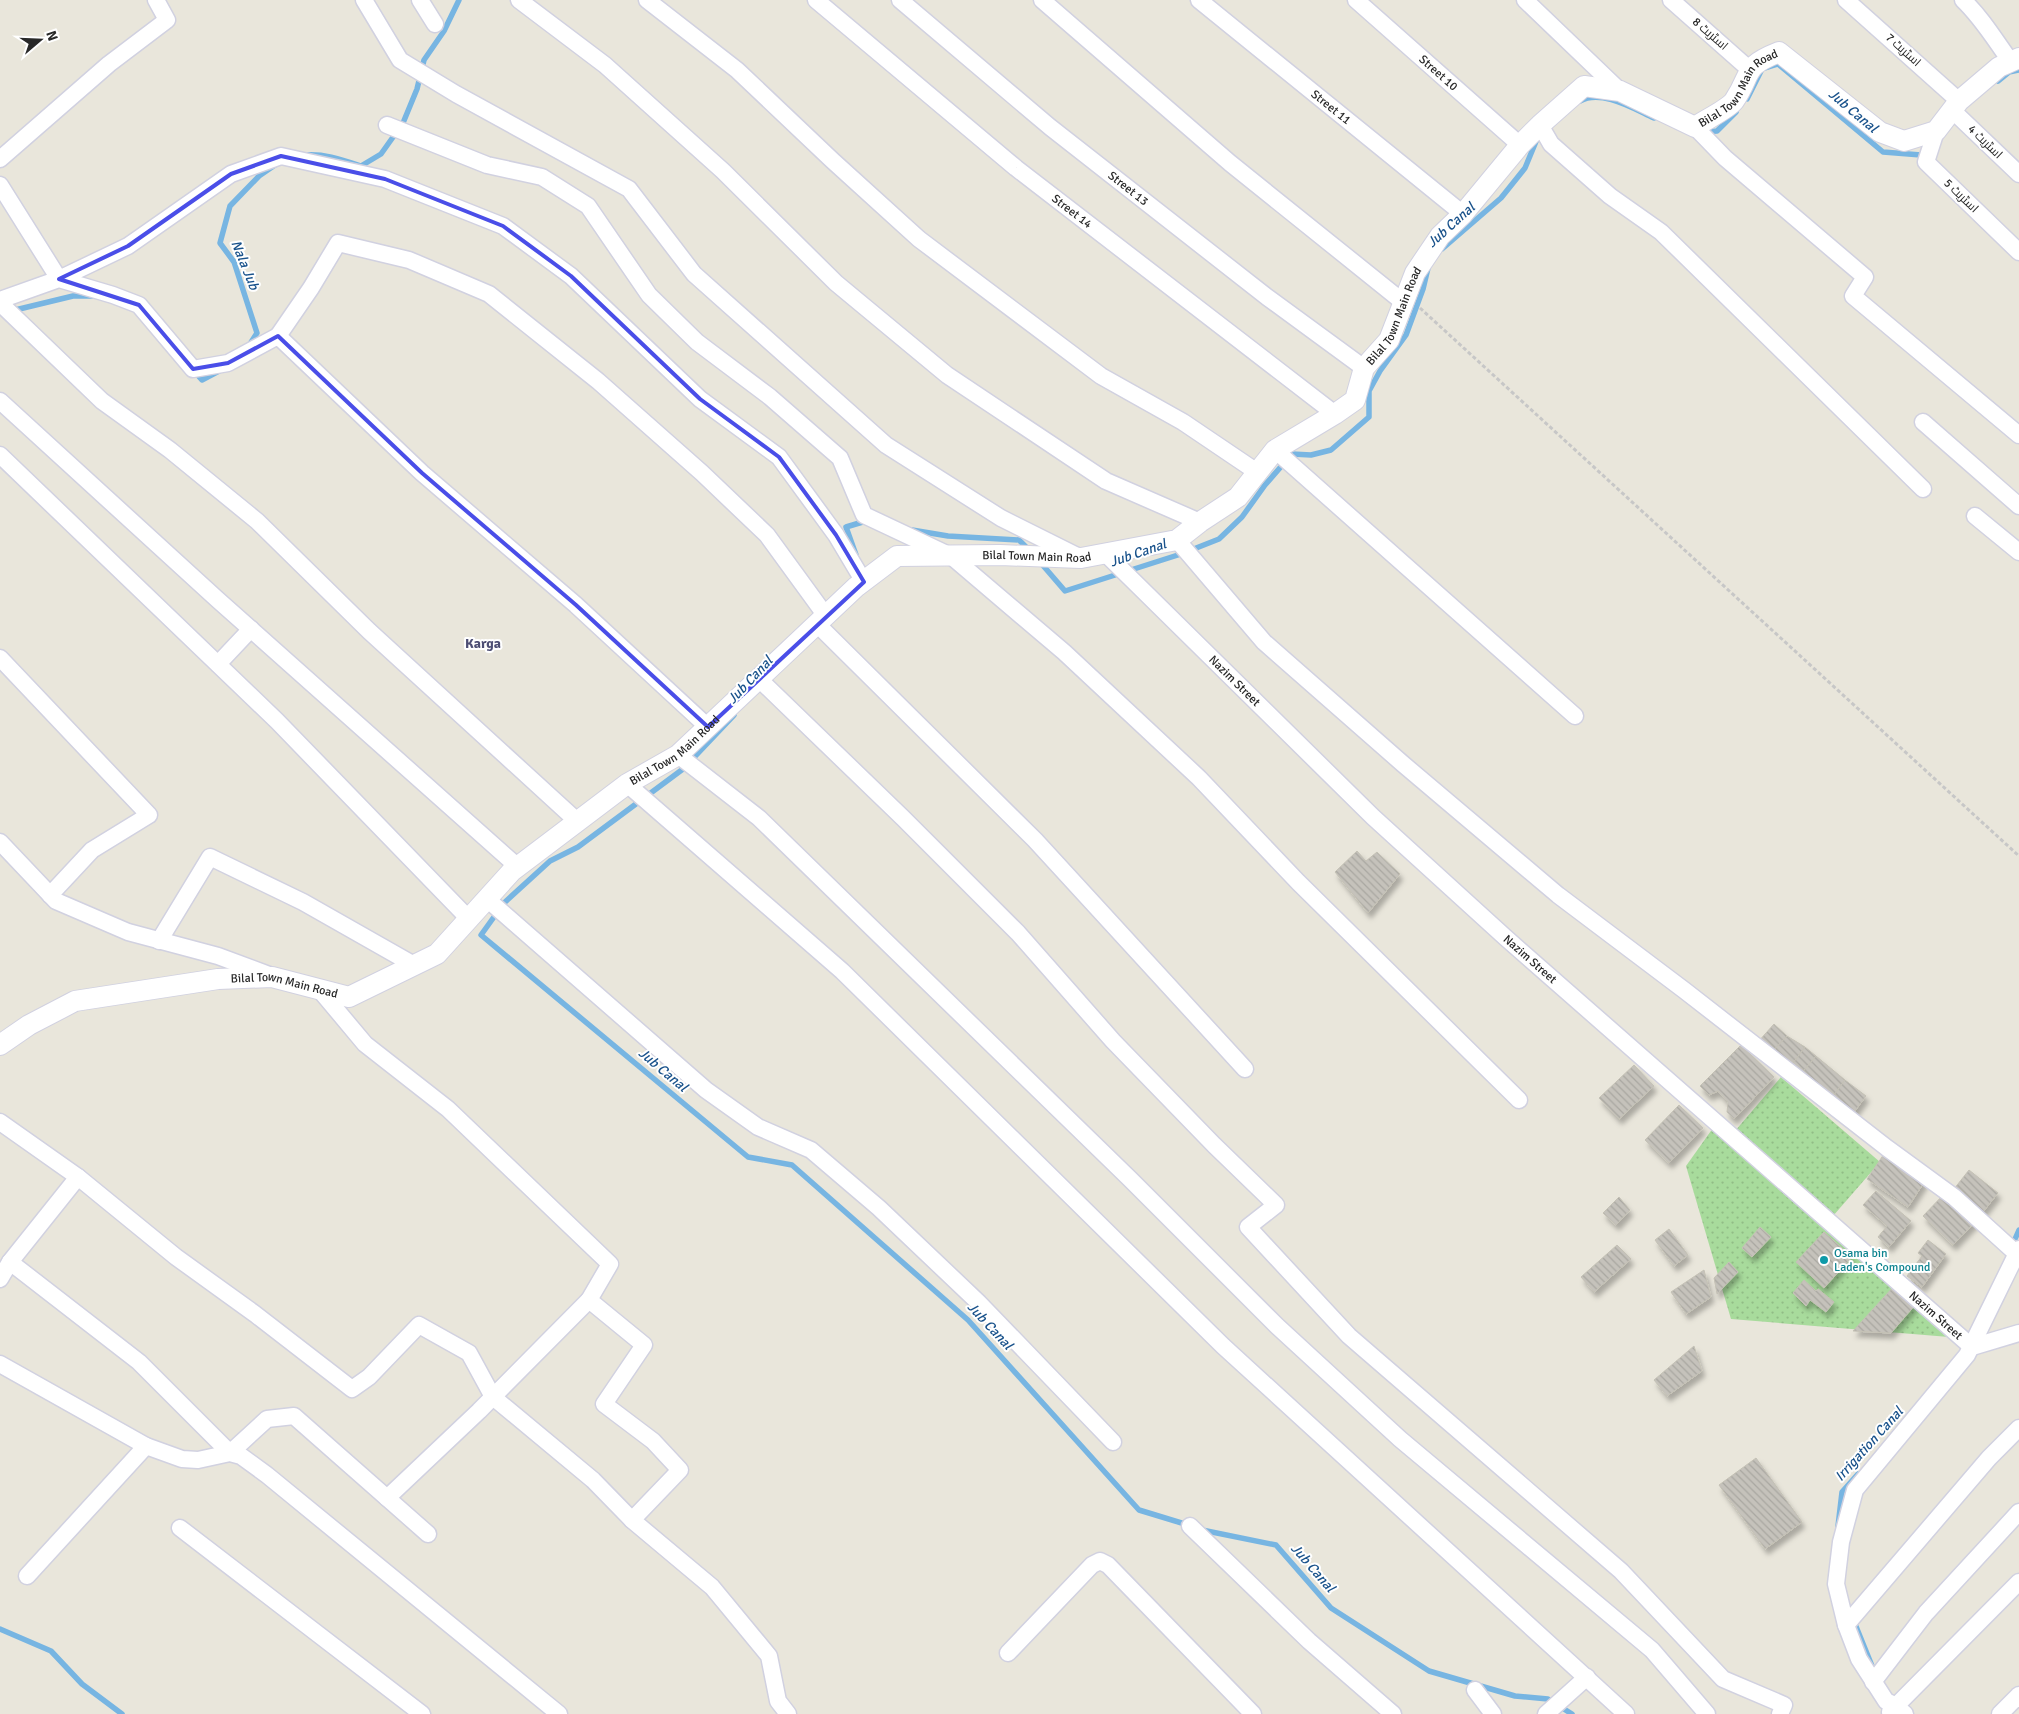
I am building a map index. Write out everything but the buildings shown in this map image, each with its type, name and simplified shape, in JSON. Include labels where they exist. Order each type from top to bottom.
[{"type":"street","points":[[0,159],[109,64],[167,20],[156,0]]},
{"type":"street","points":[[364,0],[400,60],[456,94],[629,189],[694,274],[886,445],[1001,518],[1080,558]]},
{"type":"street","points":[[420,0],[435,24]]},
{"type":"street","points":[[519,0],[605,65],[722,171],[836,283],[947,375],[1106,481],[1200,522]]},
{"type":"street","points":[[647,0],[737,70],[919,239],[1101,376],[1183,422],[1257,472]]},
{"type":"street","name":"Street 14","points":[[816,0],[1016,168],[1335,414]]},
{"type":"street","name":"Street 13","points":[[900,0],[1050,127],[1267,297],[1364,368]]},
{"type":"street","points":[[1042,0],[1230,163],[1405,299]]},
{"type":"street","name":"Street 11","points":[[1199,0],[1462,214]]},
{"type":"street","name":"Street 10","points":[[1356,0],[1520,145]]},
{"type":"street","points":[[1525,0],[1620,91]]},
{"type":"street","name":"اسٹریٹ 8","points":[[1672,0],[1749,69]]},
{"type":"street","name":"اسٹریٹ 7","points":[[1846,0],[1956,105]]},
{"type":"street","points":[[1936,131],[1956,105],[1999,67],[2015,60],[1987,28],[1980,16],[1963,0]]},
{"type":"street","name":"Bilal Town Main Road","points":[[0,1045],[29,1025],[75,1001],[218,979],[272,976],[349,997],[437,954],[518,867],[627,784],[678,755],[822,620],[864,582],[897,556],[1000,555],[1080,558],[1177,540],[1238,497],[1275,450],[1355,400],[1364,368],[1389,340],[1415,273],[1440,236],[1462,214],[1540,124],[1584,86],[1620,91],[1695,126],[1733,102],[1749,69],[1762,58],[1779,52],[1880,132],[1904,141],[1936,131]]},
{"type":"street","name":"اسٹریٹ 4","points":[[1956,105],[2019,174]]},
{"type":"street","points":[[1540,124],[1551,144],[1610,196],[1661,232],[1923,489]]},
{"type":"street","points":[[387,125],[487,165],[542,177],[588,206],[656,302],[697,342],[770,397],[840,458],[864,515],[951,556],[1064,652],[1199,778],[1298,882],[1519,1100]]},
{"type":"street","points":[[1695,126],[1725,158],[1865,276],[1853,296],[2019,435]]},
{"type":"street","name":"اسٹریٹ 5","points":[[1936,131],[1926,162],[2019,252]]},
{"type":"street","points":[[578,822],[370,631],[257,521],[170,450],[102,401],[0,302],[59,279],[128,246],[231,174],[281,156],[385,179],[503,226],[571,276],[700,399],[779,457],[836,535],[864,582]]},
{"type":"street","points":[[0,185],[59,279],[139,305],[193,369],[228,363],[278,336],[311,288],[338,242],[409,260],[489,294],[598,381],[717,487],[767,535],[822,620],[1035,840],[1244,1069]]},
{"type":"street","points":[[278,336],[422,473],[576,605],[708,727]]},
{"type":"street","points":[[0,401],[251,629],[518,867]]},
{"type":"street","points":[[1923,422],[2019,506]]},
{"type":"street","points":[[1275,450],[1575,716]]},
{"type":"street","points":[[0,455],[277,720],[469,919]]},
{"type":"street","points":[[1975,516],[2019,552]]},
{"type":"street","points":[[1177,540],[1264,642],[1403,764],[1558,895],[1684,990],[1887,1148],[1954,1197],[2010,1250],[2018,1252],[1972,1347],[1855,1490],[1841,1542],[1836,1584],[1846,1625],[1859,1659],[1886,1701],[1896,1711],[2019,1582]]},
{"type":"street","name":"Nazim Street","points":[[1105,553],[1373,817],[1506,938],[1972,1347]]},
{"type":"street","points":[[218,664],[251,629]]},
{"type":"street","points":[[0,658],[149,815],[92,850],[50,895]]},
{"type":"street","points":[[759,679],[903,818],[1011,926],[1113,1041],[1214,1145],[1276,1205],[1248,1227],[1349,1336],[1621,1571],[1723,1679],[1784,1705],[1780,1714]]},
{"type":"street","points":[[678,755],[759,818],[1130,1179],[1277,1326],[1400,1439],[1652,1650],[1707,1714]]},
{"type":"street","points":[[627,784],[842,971],[1223,1346],[1626,1714]]},
{"type":"street","points":[[0,842],[56,901],[128,932],[218,956],[272,976]]},
{"type":"street","points":[[159,941],[210,858],[303,902],[414,965]]},
{"type":"street","points":[[487,899],[706,1090],[758,1127],[811,1150],[879,1208],[979,1303],[1113,1442]]},
{"type":"street","points":[[319,989],[365,1044],[448,1109],[610,1264],[589,1300],[493,1397],[387,1498]]},
{"type":"street","points":[[0,1122],[78,1177],[176,1257],[255,1314],[352,1389],[369,1377],[419,1325],[469,1353],[493,1397],[593,1480],[632,1520],[712,1587],[769,1656],[778,1701],[788,1714]]},
{"type":"street","points":[[0,1279],[10,1262],[78,1177]]},
{"type":"street","points":[[10,1262],[139,1362],[230,1453],[241,1456],[267,1475],[559,1714]]},
{"type":"street","points":[[589,1300],[644,1345],[604,1404],[653,1441],[680,1470],[632,1520]]},
{"type":"street","points":[[1972,1347],[2019,1333]]},
{"type":"street","points":[[0,1364],[146,1446],[182,1458],[198,1460],[230,1453],[266,1419],[294,1416],[428,1534]]},
{"type":"street","points":[[1846,1625],[1989,1458],[2019,1428]]},
{"type":"street","points":[[27,1576],[146,1446]]},
{"type":"street","points":[[1873,1682],[1926,1613],[2019,1512]]},
{"type":"street","points":[[1190,1526],[1310,1641],[1393,1714]]},
{"type":"street","points":[[180,1528],[422,1714]]},
{"type":"street","points":[[1008,1652],[1092,1565],[1100,1561],[1108,1565],[1253,1714]]},
{"type":"street","points":[[1546,1714],[1587,1678]]},
{"type":"street","points":[[1475,1690],[1493,1714]]},
{"type":"street","points":[[2000,1714],[2019,1695]]},
{"type":"path","points":[[1405,299],[2019,856]]},
{"type":"highlighted area","points":[[281,156],[385,179],[503,226],[571,276],[700,399],[779,457],[836,535],[864,582],[708,727],[576,605],[422,473],[278,336],[228,363],[193,369],[139,305],[59,279],[128,246],[231,174]]},
{"type":"green space","points":[[1781,1077],[1880,1162],[1833,1216],[1735,1131]]},
{"type":"green space","points":[[1713,1128],[1949,1337],[1731,1319],[1686,1166]]},
{"type":"waterway","name":"Nala Jub","points":[[304,155],[326,156],[361,166],[381,154],[403,123],[417,89],[424,60],[444,31],[459,0]]},
{"type":"waterway","name":"Jub Canal","points":[[1747,99],[1762,69],[1778,64],[1883,152],[1921,155],[1925,151]]},
{"type":"waterway","name":"Jub Canal","points":[[1998,81],[2009,72],[2019,70]]},
{"type":"waterway","name":"Jub Canal","points":[[1580,101],[1598,97],[1608,99],[1654,118]]},
{"type":"waterway","name":"Jub Canal","points":[[1703,132],[1717,131],[1736,112]]},
{"type":"waterway","name":"Jub Canal","points":[[1442,249],[1501,198],[1525,168],[1537,139]]},
{"type":"waterway","name":"Nala Jub","points":[[248,347],[257,333],[234,262],[220,243],[230,206],[259,176],[275,165]]},
{"type":"waterway","name":"Jub Canal","points":[[1040,562],[1065,591],[1181,554],[1219,539],[1242,517],[1265,485],[1292,454],[1311,455],[1331,450],[1369,417],[1369,391],[1380,371],[1406,335],[1423,289],[1428,268]]},
{"type":"waterway","name":"Nala Jub","points":[[11,311],[73,296],[92,296]]},
{"type":"waterway","name":"Nala Jub","points":[[194,371],[202,380],[219,371]]},
{"type":"waterway","name":"Jub Canal","points":[[856,555],[846,527],[866,521]]},
{"type":"waterway","name":"Jub Canal","points":[[912,530],[948,536],[1019,540],[1030,551]]},
{"type":"waterway","name":"Jub Canal","points":[[734,715],[683,769],[578,847],[550,861],[504,903],[481,935],[748,1157],[792,1165],[968,1320],[1139,1510],[1188,1525]]},
{"type":"waterway","name":"Irrigation Canal","points":[[2012,1246],[2019,1230]]},
{"type":"waterway","name":"Irrigation Canal","points":[[1838,1526],[1842,1492],[1858,1474]]},
{"type":"waterway","name":"Jub Canal","points":[[1202,1530],[1276,1545],[1331,1608],[1429,1671],[1515,1696],[1548,1699],[1572,1714]]},
{"type":"waterway","name":"Irrigation Canal","points":[[1853,1619],[1872,1666]]},
{"type":"waterway","points":[[0,1629],[51,1651],[82,1684],[122,1714]]},
{"type":"place","name":"Osama bin Laden's Compound","points":[[1824,1260]]},
{"type":"district","name":"Karga","points":[[483,643]]}]
